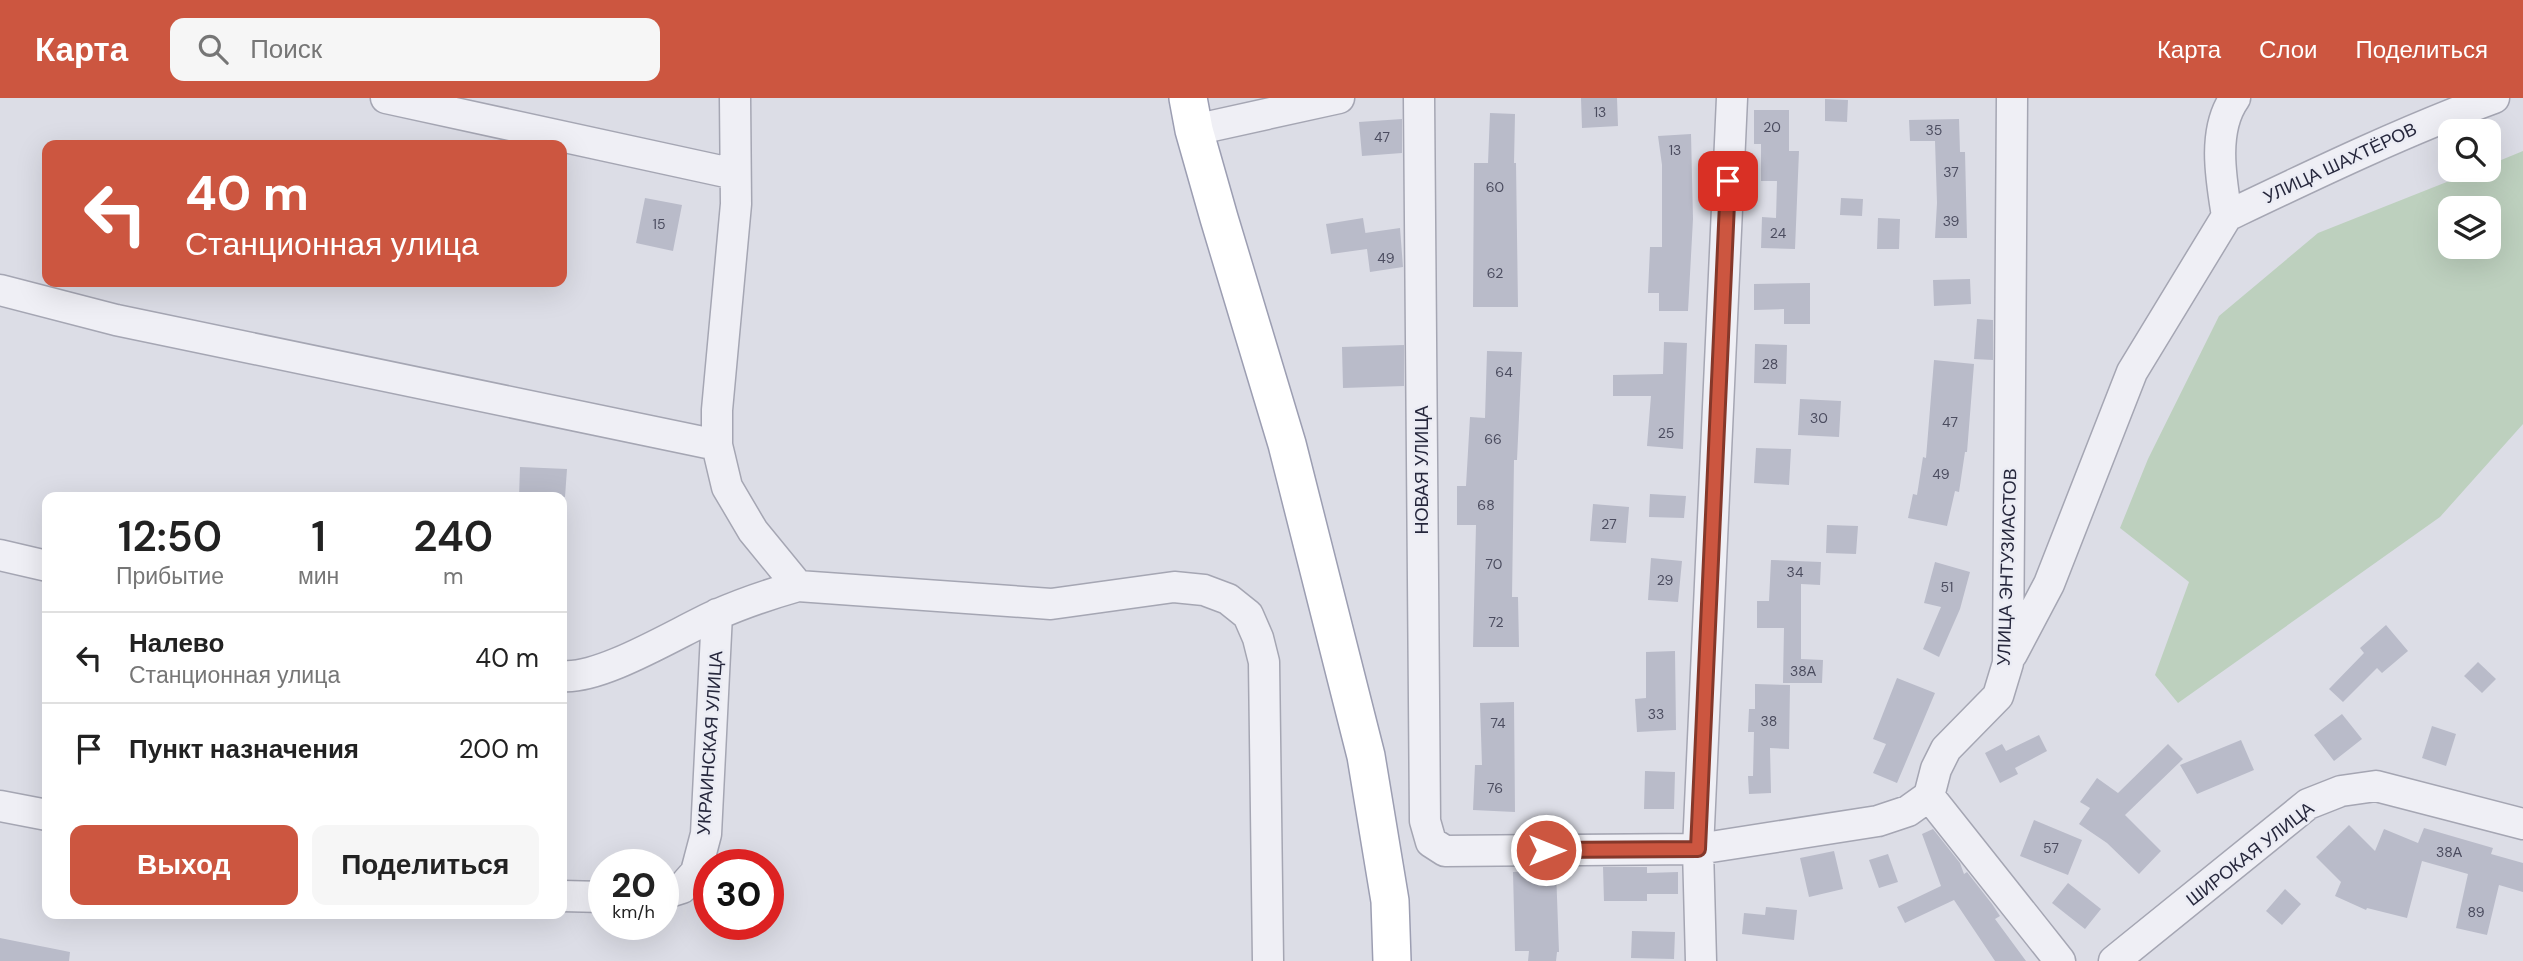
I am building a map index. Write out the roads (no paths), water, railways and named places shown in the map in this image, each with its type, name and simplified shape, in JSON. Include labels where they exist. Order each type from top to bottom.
[{"type":"main road","points":[[1191,114],[1287,444],[1366,756],[1391,901],[1392,961]]},
{"type":"street","points":[[386,98],[735,174]]},
{"type":"street","points":[[735,98],[736,204],[717,410],[718,445],[727,487],[753,531],[798,586]]},
{"type":"street","points":[[1191,114],[1339,98]]},
{"type":"street","name":"НОВАЯ УЛИЦА","points":[[1419,98],[1425,821],[1431,842],[1445,851],[1698,849]]},
{"type":"street","points":[[1701,961],[1698,849],[1732,98]]},
{"type":"street","name":"УЛИЦА ЭНТУЗИАСТОВ","points":[[1929,796],[1936,769],[1946,749],[1998,696],[2008,663],[2012,98]]},
{"type":"street","points":[[2008,663],[2049,584],[2132,372],[2227,216],[2219,163],[2227,109],[2235,98]]},
{"type":"street","name":"УЛИЦА ШАХТЁРОВ","points":[[2227,216],[2439,118],[2494,98]]},
{"type":"street","points":[[0,290],[116,320],[718,445]]},
{"type":"street","points":[[0,555],[42,565]]},
{"type":"street","points":[[567,676],[593,673],[717,614],[762,596],[798,586],[1051,604],[1174,587],[1204,590],[1228,599],[1248,615],[1264,662],[1268,961]]},
{"type":"street","name":"УКРАИНСКАЯ УЛИЦА","points":[[679,889],[696,872],[706,834],[717,614]]},
{"type":"street","name":"ШИРОКАЯ УЛИЦА","points":[[2114,961],[2308,804],[2340,791],[2376,786],[2523,824]]},
{"type":"street","points":[[1698,849],[1878,821],[1908,811],[1929,796],[2060,961]]},
{"type":"street","points":[[0,806],[42,814]]},
{"type":"street","points":[[567,895],[588,896]]}]
